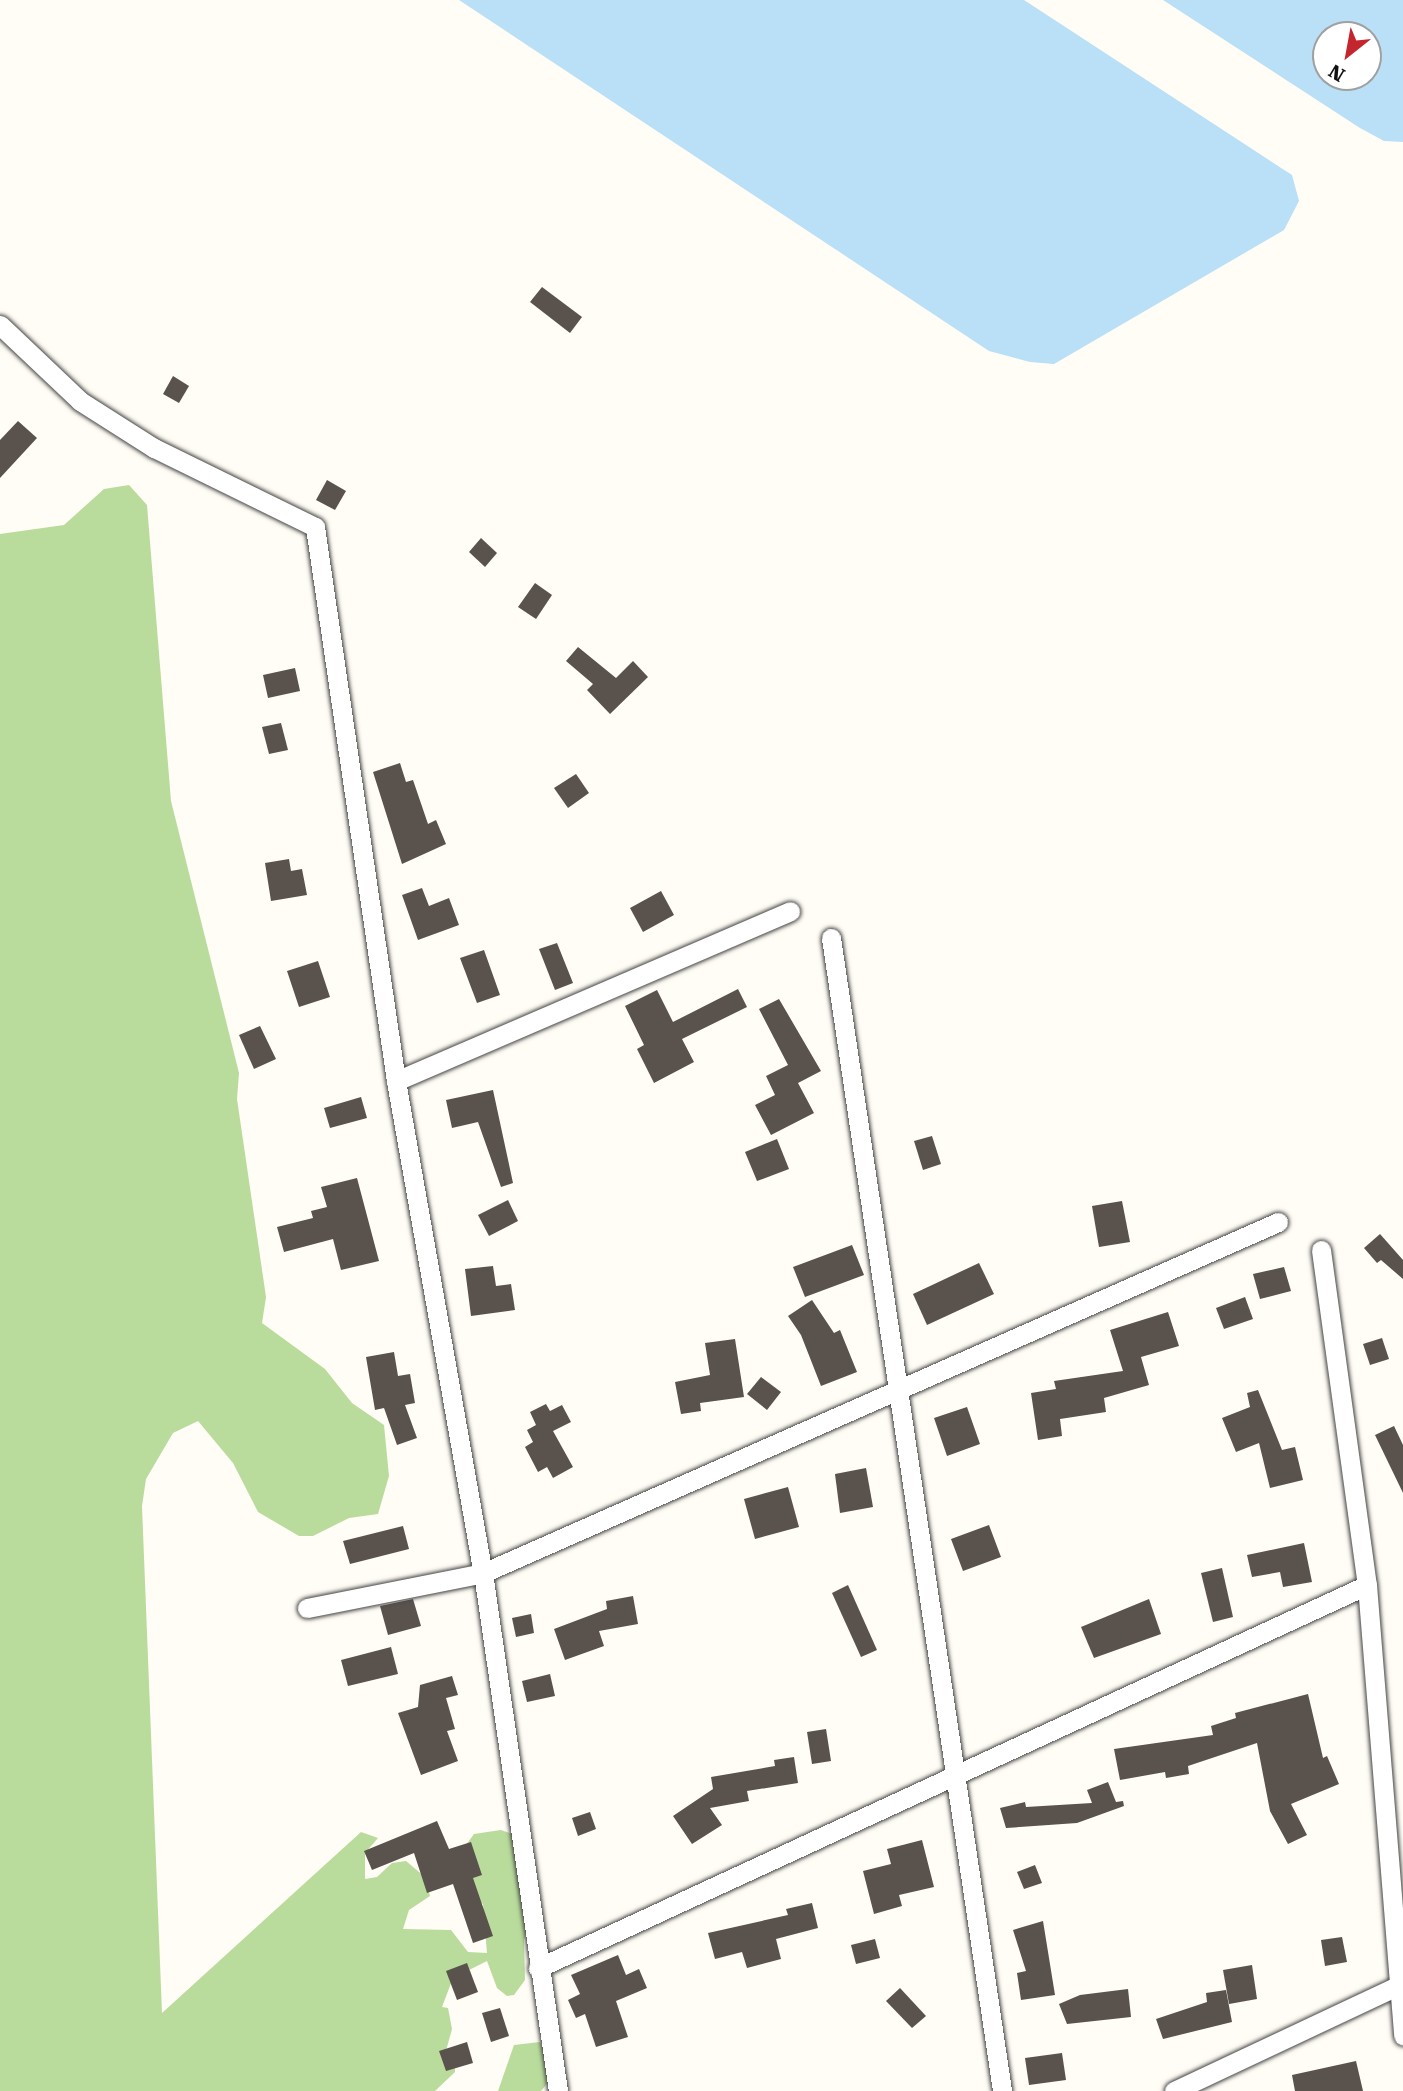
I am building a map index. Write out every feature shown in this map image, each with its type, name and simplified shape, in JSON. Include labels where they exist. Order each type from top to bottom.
[{"type":"street","points":[[0,325],[80,401],[154,448],[315,527],[396,1082],[484,1573],[538,1968],[558,2091]]},
{"type":"street","points":[[396,1082],[790,911]]},
{"type":"street","points":[[831,938],[896,1387],[958,1774],[1002,2091]]},
{"type":"street","points":[[307,1608],[484,1573],[896,1387],[1278,1222]]},
{"type":"street","points":[[1321,1250],[1367,1585],[1403,2036]]},
{"type":"street","points":[[538,1968],[1367,1585]]},
{"type":"street","points":[[1174,2091],[1400,1985]]},
{"type":"green space","points":[[129,485],[147,505],[171,801],[239,1073],[237,1099],[266,1297],[262,1323],[325,1369],[352,1403],[384,1425],[389,1476],[378,1514],[349,1518],[313,1536],[299,1536],[258,1512],[233,1463],[198,1421],[173,1433],[146,1479],[142,1506],[162,2013],[361,1832],[378,1838],[365,1853],[365,1879],[377,1877],[392,1863],[406,1861],[425,1877],[430,1896],[409,1910],[403,1929],[451,1930],[468,1952],[487,1953],[483,1904],[473,1895],[463,1849],[474,1834],[501,1830],[512,1834],[529,1928],[524,1940],[525,1980],[514,1995],[507,1996],[497,1988],[487,1961],[453,1978],[442,2007],[448,2008],[452,2029],[444,2058],[455,2065],[455,2072],[435,2091],[0,2091],[0,534],[64,525],[104,489]]},
{"type":"green space","points":[[540,2042],[551,2067],[550,2080],[541,2091],[498,2091],[514,2045]]},
{"type":"water","points":[[459,0],[1024,0],[1292,175],[1299,201],[1284,230],[1054,364],[1030,362],[989,351]]},
{"type":"water","points":[[1163,0],[1403,0],[1403,142],[1384,141]]},
{"type":"building","points":[[542,287],[582,317],[570,333],[530,302]]},
{"type":"building","points":[[173,376],[189,386],[179,403],[163,394]]},
{"type":"building","points":[[18,421],[37,438],[0,478],[0,440]]},
{"type":"building","points":[[327,480],[346,491],[335,510],[316,500]]},
{"type":"building","points":[[481,538],[497,553],[485,567],[469,552]]},
{"type":"building","points":[[535,583],[552,595],[536,619],[518,607]]},
{"type":"building","points":[[578,647],[616,678],[633,661],[648,677],[610,714],[587,690],[593,684],[566,661]]},
{"type":"building","points":[[295,668],[300,691],[268,698],[263,675]]},
{"type":"building","points":[[281,723],[288,750],[269,754],[262,727]]},
{"type":"building","points":[[400,763],[406,782],[413,780],[428,824],[436,820],[446,844],[402,864],[373,772]]},
{"type":"building","points":[[576,774],[589,793],[568,808],[554,788]]},
{"type":"building","points":[[289,859],[291,871],[302,869],[307,895],[271,901],[265,863]]},
{"type":"building","points":[[422,888],[429,906],[449,898],[459,925],[418,940],[402,895]]},
{"type":"building","points":[[661,891],[674,915],[643,932],[630,908]]},
{"type":"building","points":[[557,943],[573,983],[555,990],[539,949]]},
{"type":"building","points":[[484,950],[500,995],[477,1003],[460,958]]},
{"type":"building","points":[[318,961],[330,997],[299,1007],[287,971]]},
{"type":"building","points":[[738,989],[747,1007],[682,1039],[694,1062],[654,1083],[637,1049],[644,1045],[625,1006],[657,990],[673,1022]]},
{"type":"building","points":[[779,999],[821,1071],[798,1083],[814,1113],[771,1135],[755,1105],[775,1095],[766,1076],[788,1065],[759,1009]]},
{"type":"building","points":[[260,1026],[276,1059],[254,1069],[239,1035]]},
{"type":"building","points":[[493,1090],[513,1183],[501,1187],[478,1122],[452,1128],[446,1100]]},
{"type":"building","points":[[361,1097],[367,1118],[330,1128],[324,1108]]},
{"type":"building","points":[[932,1136],[941,1164],[923,1170],[914,1141]]},
{"type":"building","points":[[777,1139],[789,1169],[757,1181],[745,1152]]},
{"type":"building","points":[[357,1178],[379,1261],[341,1270],[333,1239],[284,1252],[277,1227],[313,1218],[311,1211],[327,1207],[321,1187]]},
{"type":"building","points":[[508,1200],[518,1221],[489,1236],[478,1215]]},
{"type":"building","points":[[1122,1201],[1130,1242],[1099,1247],[1092,1206]]},
{"type":"building","points":[[1380,1234],[1403,1260],[1403,1279],[1381,1260],[1377,1263],[1364,1248]]},
{"type":"building","points":[[852,1245],[864,1275],[805,1297],[793,1267]]},
{"type":"building","points":[[979,1263],[994,1294],[927,1325],[913,1294]]},
{"type":"building","points":[[493,1266],[496,1286],[511,1284],[515,1310],[471,1316],[465,1269]]},
{"type":"building","points":[[1284,1267],[1291,1291],[1260,1299],[1253,1274]]},
{"type":"building","points":[[1245,1297],[1253,1319],[1224,1329],[1216,1308]]},
{"type":"building","points":[[812,1300],[834,1333],[840,1330],[857,1372],[821,1386],[801,1335],[788,1316]]},
{"type":"building","points":[[1168,1312],[1179,1346],[1141,1357],[1149,1385],[1104,1398],[1106,1412],[1060,1419],[1062,1436],[1038,1440],[1031,1393],[1056,1389],[1054,1381],[1123,1371],[1110,1330]]},
{"type":"building","points":[[1382,1338],[1389,1359],[1370,1365],[1363,1344]]},
{"type":"building","points":[[735,1339],[744,1397],[700,1403],[701,1411],[681,1414],[675,1382],[710,1375],[705,1343]]},
{"type":"building","points":[[394,1352],[398,1376],[410,1374],[415,1403],[405,1405],[417,1438],[397,1445],[384,1408],[375,1410],[366,1357]]},
{"type":"building","points":[[761,1377],[781,1392],[767,1410],[747,1394]]},
{"type":"building","points":[[1258,1390],[1282,1450],[1295,1447],[1303,1480],[1270,1488],[1259,1443],[1236,1452],[1222,1418],[1250,1407],[1247,1393]]},
{"type":"building","points":[[546,1404],[550,1411],[562,1405],[571,1422],[553,1431],[573,1467],[553,1478],[547,1467],[538,1472],[525,1447],[533,1442],[527,1430],[536,1425],[530,1412]]},
{"type":"building","points":[[967,1407],[980,1444],[947,1456],[934,1418]]},
{"type":"building","points":[[1394,1426],[1403,1445],[1403,1493],[1375,1435]]},
{"type":"building","points":[[866,1468],[873,1507],[840,1513],[835,1474]]},
{"type":"building","points":[[788,1487],[799,1527],[755,1539],[744,1499]]},
{"type":"building","points":[[989,1525],[1001,1557],[963,1571],[951,1539]]},
{"type":"building","points":[[403,1526],[409,1549],[350,1564],[343,1541]]},
{"type":"building","points":[[1304,1543],[1312,1582],[1283,1587],[1280,1572],[1252,1577],[1247,1555]]},
{"type":"building","points":[[1222,1568],[1233,1617],[1213,1622],[1201,1573]]},
{"type":"building","points":[[848,1585],[877,1650],[861,1657],[832,1593]]},
{"type":"building","points":[[633,1596],[638,1624],[599,1631],[604,1646],[565,1660],[554,1629],[607,1609],[606,1601]]},
{"type":"building","points":[[413,1599],[421,1626],[388,1635],[380,1606]]},
{"type":"building","points":[[1149,1599],[1161,1634],[1094,1658],[1081,1627]]},
{"type":"building","points":[[531,1614],[534,1633],[516,1637],[512,1618]]},
{"type":"building","points":[[391,1647],[398,1674],[348,1686],[341,1660]]},
{"type":"building","points":[[550,1674],[555,1696],[527,1702],[522,1681]]},
{"type":"building","points":[[452,1676],[458,1695],[446,1698],[455,1729],[447,1731],[458,1761],[421,1775],[398,1713],[418,1707],[420,1685]]},
{"type":"building","points":[[1308,1694],[1323,1758],[1327,1756],[1339,1784],[1291,1804],[1307,1835],[1288,1844],[1270,1811],[1257,1743],[1188,1766],[1189,1774],[1166,1778],[1165,1772],[1120,1780],[1114,1749],[1213,1735],[1211,1726],[1236,1718],[1235,1713]]},
{"type":"building","points":[[826,1729],[831,1761],[812,1764],[807,1732]]},
{"type":"building","points":[[794,1757],[798,1783],[747,1791],[749,1801],[710,1808],[722,1825],[692,1844],[673,1816],[713,1789],[711,1777],[775,1766],[774,1760]]},
{"type":"building","points":[[1108,1782],[1116,1802],[1123,1801],[1124,1806],[1077,1823],[1006,1828],[1000,1808],[1025,1802],[1026,1807],[1092,1803],[1087,1790]]},
{"type":"building","points":[[590,1812],[596,1829],[578,1836],[572,1818]]},
{"type":"building","points":[[437,1821],[449,1849],[471,1842],[482,1875],[473,1878],[493,1936],[473,1943],[453,1884],[427,1893],[414,1853],[372,1870],[364,1851]]},
{"type":"building","points":[[922,1840],[934,1887],[899,1895],[902,1906],[874,1914],[863,1871],[891,1864],[887,1849]]},
{"type":"building","points":[[1035,1865],[1042,1883],[1024,1889],[1017,1872]]},
{"type":"building","points":[[812,1903],[818,1928],[776,1939],[781,1959],[747,1968],[742,1952],[715,1959],[708,1933],[788,1915],[786,1909]]},
{"type":"building","points":[[1043,1921],[1055,1995],[1021,2000],[1017,1973],[1026,1971],[1013,1930]]},
{"type":"building","points":[[1342,1937],[1347,1962],[1325,1966],[1321,1940]]},
{"type":"building","points":[[875,1939],[880,1958],[856,1964],[851,1945]]},
{"type":"building","points":[[618,1955],[626,1975],[639,1969],[647,1988],[616,2001],[628,2037],[596,2047],[585,2014],[576,2018],[568,2000],[580,1994],[571,1975]]},
{"type":"building","points":[[467,1963],[478,1992],[457,2000],[446,1971]]},
{"type":"building","points":[[1252,1965],[1257,1999],[1229,2004],[1223,1970]]},
{"type":"building","points":[[900,1988],[926,2016],[912,2028],[886,2001]]},
{"type":"building","points":[[1128,1989],[1131,2017],[1067,2024],[1059,2004],[1080,1995]]},
{"type":"building","points":[[1226,1990],[1232,2022],[1163,2039],[1156,2019],[1207,2002],[1206,1993]]},
{"type":"building","points":[[500,2008],[509,2036],[491,2042],[482,2013]]},
{"type":"building","points":[[467,2042],[473,2063],[446,2071],[439,2051]]},
{"type":"building","points":[[1062,2053],[1066,2080],[1029,2085],[1025,2058]]},
{"type":"building","points":[[1356,2061],[1363,2091],[1295,2091],[1292,2075]]}]
